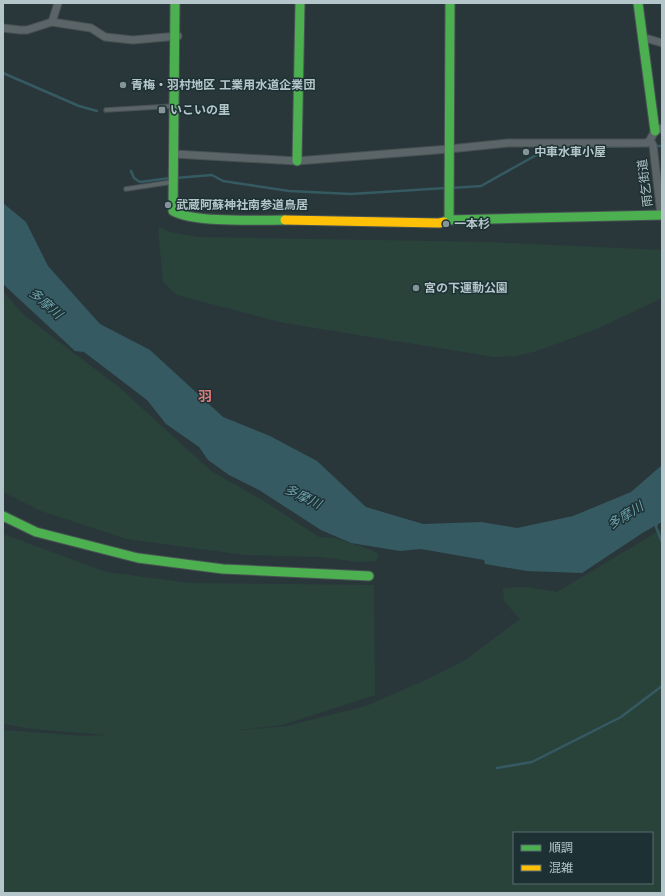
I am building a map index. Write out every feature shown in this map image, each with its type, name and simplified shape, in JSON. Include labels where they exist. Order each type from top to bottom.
[{"type":"street","points":[[52,22],[58,3]]},
{"type":"street","points":[[175,3],[177,37],[172,211],[178,214],[208,219],[439,223],[449,220],[661,215]]},
{"type":"street","points":[[297,160],[300,3]]},
{"type":"street","points":[[449,220],[450,3]]},
{"type":"street","points":[[174,154],[297,160],[508,144],[642,144],[647,142],[652,145],[659,129],[642,38],[638,3]]},
{"type":"street","points":[[3,28],[27,30],[52,22],[91,28],[105,37],[133,40],[177,37]]},
{"type":"street","points":[[642,38],[662,44]]},
{"type":"street","name":"雨乞街道","points":[[652,145],[661,215]]},
{"type":"street","points":[[3,516],[36,532],[138,558],[223,569],[369,576]]},
{"type":"lane","points":[[106,110],[175,106]]},
{"type":"lane","points":[[126,189],[173,179]]},
{"type":"green space","name":"宮の下運動公園","points":[[158,227],[170,232],[197,237],[489,242],[662,250],[662,298],[599,328],[537,351],[516,356],[494,357],[284,323],[177,295],[163,282]]},
{"type":"green space","points":[[3,292],[25,316],[120,388],[211,471],[262,500],[319,537],[334,538],[372,550],[379,555],[376,561],[357,562],[321,557],[244,555],[127,539],[41,511],[3,492]]},
{"type":"green space","points":[[662,529],[662,893],[3,893],[3,730],[85,736],[107,735],[33,729],[3,724],[3,534],[106,572],[190,583],[374,585],[375,695],[282,725],[231,731],[287,726],[366,706],[428,679],[465,660],[520,619],[504,601],[503,588],[528,587],[557,592]]},
{"type":"water","name":"多摩川","points":[[3,203],[26,222],[48,266],[100,324],[150,350],[223,417],[270,436],[317,461],[366,507],[423,524],[481,522],[517,528],[573,516],[631,492],[662,465],[662,522],[644,532],[582,573],[527,571],[485,564],[484,560],[421,549],[400,551],[351,543],[321,530],[259,490],[229,475],[208,460],[199,447],[166,424],[147,400],[84,352],[75,351],[3,284]]},
{"type":"waterway","points":[[3,73],[79,106],[97,111]]},
{"type":"waterway","points":[[451,188],[481,186],[549,148],[638,146]]},
{"type":"waterway","points":[[645,146],[662,146]]},
{"type":"waterway","points":[[131,171],[134,178],[140,182],[170,178]]},
{"type":"waterway","points":[[175,178],[212,175],[223,181],[289,191],[351,194],[446,188]]},
{"type":"waterway","points":[[657,523],[656,527],[662,542]]},
{"type":"waterway","points":[[497,768],[532,762],[621,717],[662,686]]},
{"type":"traffic: fast","points":[[175,3],[173,211],[182,215],[210,219],[285,220]]},
{"type":"traffic: fast","points":[[297,161],[300,3]]},
{"type":"traffic: fast","points":[[449,220],[450,3]]},
{"type":"traffic: fast","points":[[638,3],[655,131]]},
{"type":"traffic: fast","points":[[444,222],[449,220],[662,215]]},
{"type":"traffic: fast","points":[[3,516],[36,532],[138,558],[223,569],[369,576]]},
{"type":"traffic: slow","points":[[285,220],[444,222]]},
{"type":"place","name":"青梅・羽村地区 工業用水道企業団","points":[[123,85]]},
{"type":"place","name":"いこいの里","points":[[162,110]]},
{"type":"place","name":"中車水車小屋","points":[[526,152]]},
{"type":"place","name":"武蔵阿蘇神社南参道鳥居","points":[[168,205]]},
{"type":"place","name":"一本杉","points":[[446,224]]},
{"type":"place","name":"宮の下運動公園","points":[[416,288]]},
{"type":"district","name":"羽","points":[[205,396]]}]
